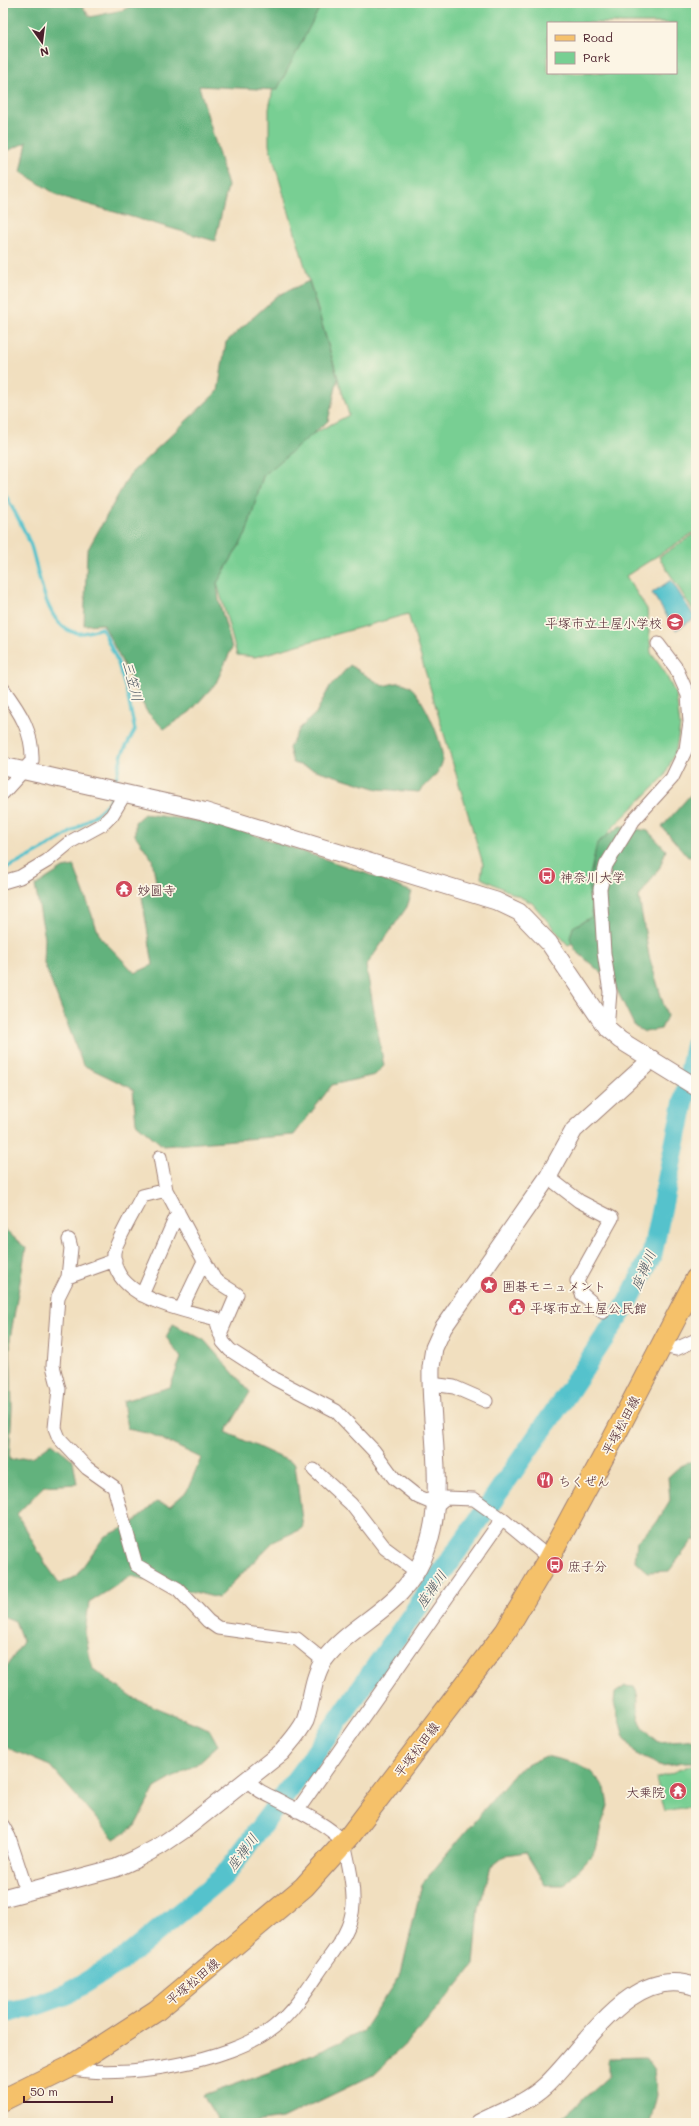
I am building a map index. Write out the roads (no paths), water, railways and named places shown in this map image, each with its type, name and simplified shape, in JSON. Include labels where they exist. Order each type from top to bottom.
[{"type":"main road","name":"平塚松田線","points":[[3,2100],[68,2068],[156,2012],[304,1887],[344,1842],[506,1631],[549,1558],[696,1280]]},
{"type":"street","points":[[607,1029],[610,992],[604,953],[600,889],[606,865],[633,821],[672,778],[686,749],[690,722],[688,695],[676,668],[658,644]]},
{"type":"street","points":[[3,689],[21,716],[33,744],[32,761],[3,793]]},
{"type":"street","points":[[3,766],[203,811],[496,901],[519,912],[549,943],[607,1029],[620,1040],[696,1087]]},
{"type":"street","points":[[3,882],[20,877],[46,861],[70,842],[103,824],[112,815],[121,800],[114,790]]},
{"type":"street","points":[[3,1898],[116,1868],[160,1846],[185,1829],[282,1752],[298,1733],[305,1720],[316,1678],[324,1661],[340,1642],[401,1593],[417,1572],[430,1538],[437,1505],[431,1384],[434,1348],[443,1328],[548,1177],[574,1130],[652,1060]]},
{"type":"street","points":[[160,1157],[166,1190],[204,1261],[215,1280],[237,1294],[220,1334]]},
{"type":"street","points":[[548,1177],[579,1201],[612,1218],[577,1281],[582,1294],[603,1312]]},
{"type":"street","points":[[166,1190],[142,1196],[113,1252],[116,1268],[127,1285],[142,1295],[181,1309],[216,1319],[223,1342],[230,1350],[275,1379],[336,1411],[374,1451],[394,1478],[418,1497],[437,1505]]},
{"type":"street","points":[[142,1295],[178,1212]]},
{"type":"street","points":[[69,1240],[71,1248],[68,1277],[58,1297],[53,1366],[59,1390],[55,1428],[59,1438],[87,1468],[114,1487],[136,1565],[178,1589],[208,1621],[218,1628],[297,1639],[324,1661]]},
{"type":"street","points":[[68,1277],[115,1260]]},
{"type":"street","points":[[181,1309],[204,1261]]},
{"type":"street","points":[[662,1346],[676,1349],[696,1340]]},
{"type":"street","points":[[431,1384],[454,1387],[486,1401]]},
{"type":"street","points":[[314,1470],[351,1504],[366,1526],[385,1548],[417,1572]]},
{"type":"street","points":[[437,1505],[444,1498],[470,1498],[477,1501],[549,1558]]},
{"type":"street","points":[[296,1810],[500,1518]]},
{"type":"street","points":[[68,2068],[85,2072],[155,2068],[205,2058],[248,2042],[274,2028],[297,2004],[345,1934],[353,1906],[344,1842],[338,1835],[296,1810],[253,1788],[247,1779]]},
{"type":"street","points":[[3,1826],[9,1837],[27,1892]]},
{"type":"street","points":[[478,2123],[520,2102],[544,2087],[618,2006],[633,1995],[649,1987],[668,1983],[686,1983],[696,1987]]},
{"type":"water","points":[[671,580],[695,618],[676,630],[652,593]]},
{"type":"waterway","name":"三笠川","points":[[3,490],[31,546],[45,597],[58,622],[67,629],[78,633],[102,628],[117,660],[127,693],[135,730],[122,754],[114,787]]},
{"type":"waterway","name":"三笠川","points":[[3,869],[28,858],[64,837],[96,813],[107,803],[112,795]]},
{"type":"waterway","name":"座禅川","points":[[3,2012],[28,2008],[67,1994],[124,1959],[224,1876],[309,1762],[567,1394],[628,1302],[652,1254],[696,1043]]},
{"type":"place","name":"平塚市立土屋小学校","points":[[675,622]]},
{"type":"place","name":"神奈川大学","points":[[547,876]]},
{"type":"place","name":"妙圓寺","points":[[124,889]]},
{"type":"place","name":"囲碁モニュメント","points":[[489,1285]]},
{"type":"place","name":"平塚市立土屋公民館","points":[[517,1307]]},
{"type":"place","name":"ちくぜん","points":[[545,1480]]},
{"type":"place","name":"庶子分","points":[[555,1565]]},
{"type":"place","name":"大乗院","points":[[678,1791]]}]
